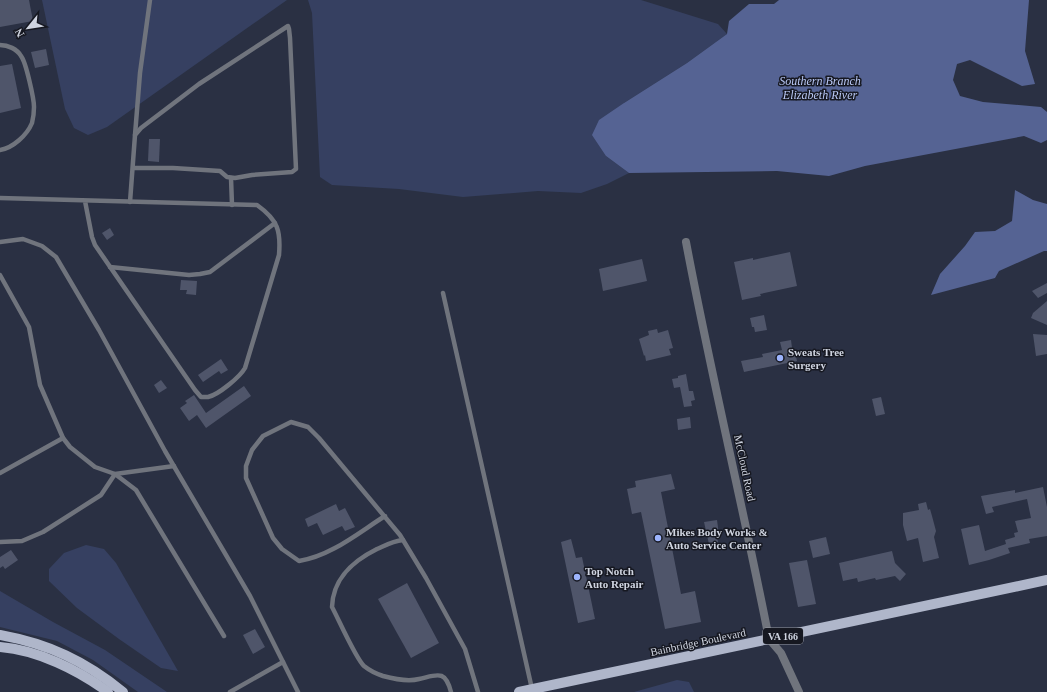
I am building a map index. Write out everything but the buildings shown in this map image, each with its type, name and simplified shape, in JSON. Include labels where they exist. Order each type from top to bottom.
[{"type":"main road","name":"Bainbridge Boulevard","points":[[519,692],[1047,580]]},
{"type":"main road","points":[[0,635],[18,638],[82,662],[101,674],[123,692]]},
{"type":"main road","points":[[0,647],[32,652],[76,672],[108,692]]},
{"type":"street","name":"McCloud Road","points":[[686,242],[703,328],[736,475],[769,639],[781,653],[799,692]]},
{"type":"lane","points":[[130,202],[140,73],[150,0]]},
{"type":"lane","points":[[133,168],[173,168],[220,171],[227,177],[231,178],[292,172],[296,169],[290,38],[288,26],[199,84],[141,128],[135,135]]},
{"type":"lane","points":[[0,45],[13,48],[21,55],[34,106],[32,123],[23,135],[8,149],[0,150]]},
{"type":"lane","points":[[231,178],[232,204]]},
{"type":"lane","points":[[0,198],[257,205],[264,210],[278,228],[280,239],[279,256],[242,374],[216,394],[207,397],[201,396],[195,390],[95,245],[85,201]]},
{"type":"lane","points":[[110,266],[189,275],[210,272],[275,223]]},
{"type":"lane","points":[[0,242],[23,239],[42,246],[56,257],[99,330],[174,466],[250,596],[298,692]]},
{"type":"lane","points":[[0,275],[29,327],[40,385],[63,438],[70,447],[95,467],[115,474],[136,490],[224,636]]},
{"type":"lane","points":[[443,293],[532,689]]},
{"type":"lane","points":[[385,516],[336,548],[310,560],[299,561],[282,549],[273,538],[246,478],[246,466],[252,450],[263,436],[291,422],[308,427],[320,438],[385,516],[403,540],[426,578],[465,649],[478,692]]},
{"type":"lane","points":[[0,473],[63,438]]},
{"type":"lane","points":[[0,542],[22,541],[43,532],[101,495],[115,474],[174,466]]},
{"type":"lane","points":[[403,540],[393,541],[364,555],[351,565],[338,582],[332,596],[332,607],[363,665],[381,675],[403,680],[419,680],[432,675],[439,675],[446,678],[451,692]]},
{"type":"lane","points":[[230,692],[283,662]]},
{"type":"shaded area","points":[[42,0],[287,0],[107,127],[88,135],[74,128],[65,109]]},
{"type":"shaded area","points":[[308,0],[641,0],[718,24],[727,34],[687,63],[624,103],[606,156],[629,173],[607,184],[581,193],[538,191],[463,197],[399,189],[332,185],[320,177],[312,13]]},
{"type":"shaded area","points":[[86,545],[104,549],[116,563],[178,671],[161,668],[119,639],[77,608],[49,581],[49,569],[64,553]]},
{"type":"shaded area","points":[[0,591],[105,650],[167,692],[138,692],[93,660],[57,641],[0,627]]},
{"type":"shaded area","points":[[677,680],[689,682],[694,692],[634,692]]},
{"type":"water","name":"Southern Branch Elizabeth River","points":[[779,0],[1029,0],[1025,51],[1035,84],[1022,86],[970,60],[957,64],[953,80],[960,96],[983,102],[1041,107],[1047,112],[1047,140],[1041,143],[1024,136],[865,166],[829,176],[777,171],[629,173],[606,156],[592,135],[599,120],[687,63],[727,34],[729,21],[749,4],[774,4]]},
{"type":"water","points":[[1015,190],[1033,200],[1047,204],[1047,251],[999,271],[995,278],[931,295],[940,274],[965,246],[975,232],[995,231],[1012,221]]},
{"type":"place","name":"Sweats Tree Surgery","points":[[780,358]]},
{"type":"place","name":"Mikes Body Works & Auto Service Center","points":[[658,538]]},
{"type":"place","name":"Top Notch Auto Repair","points":[[577,577]]}]
